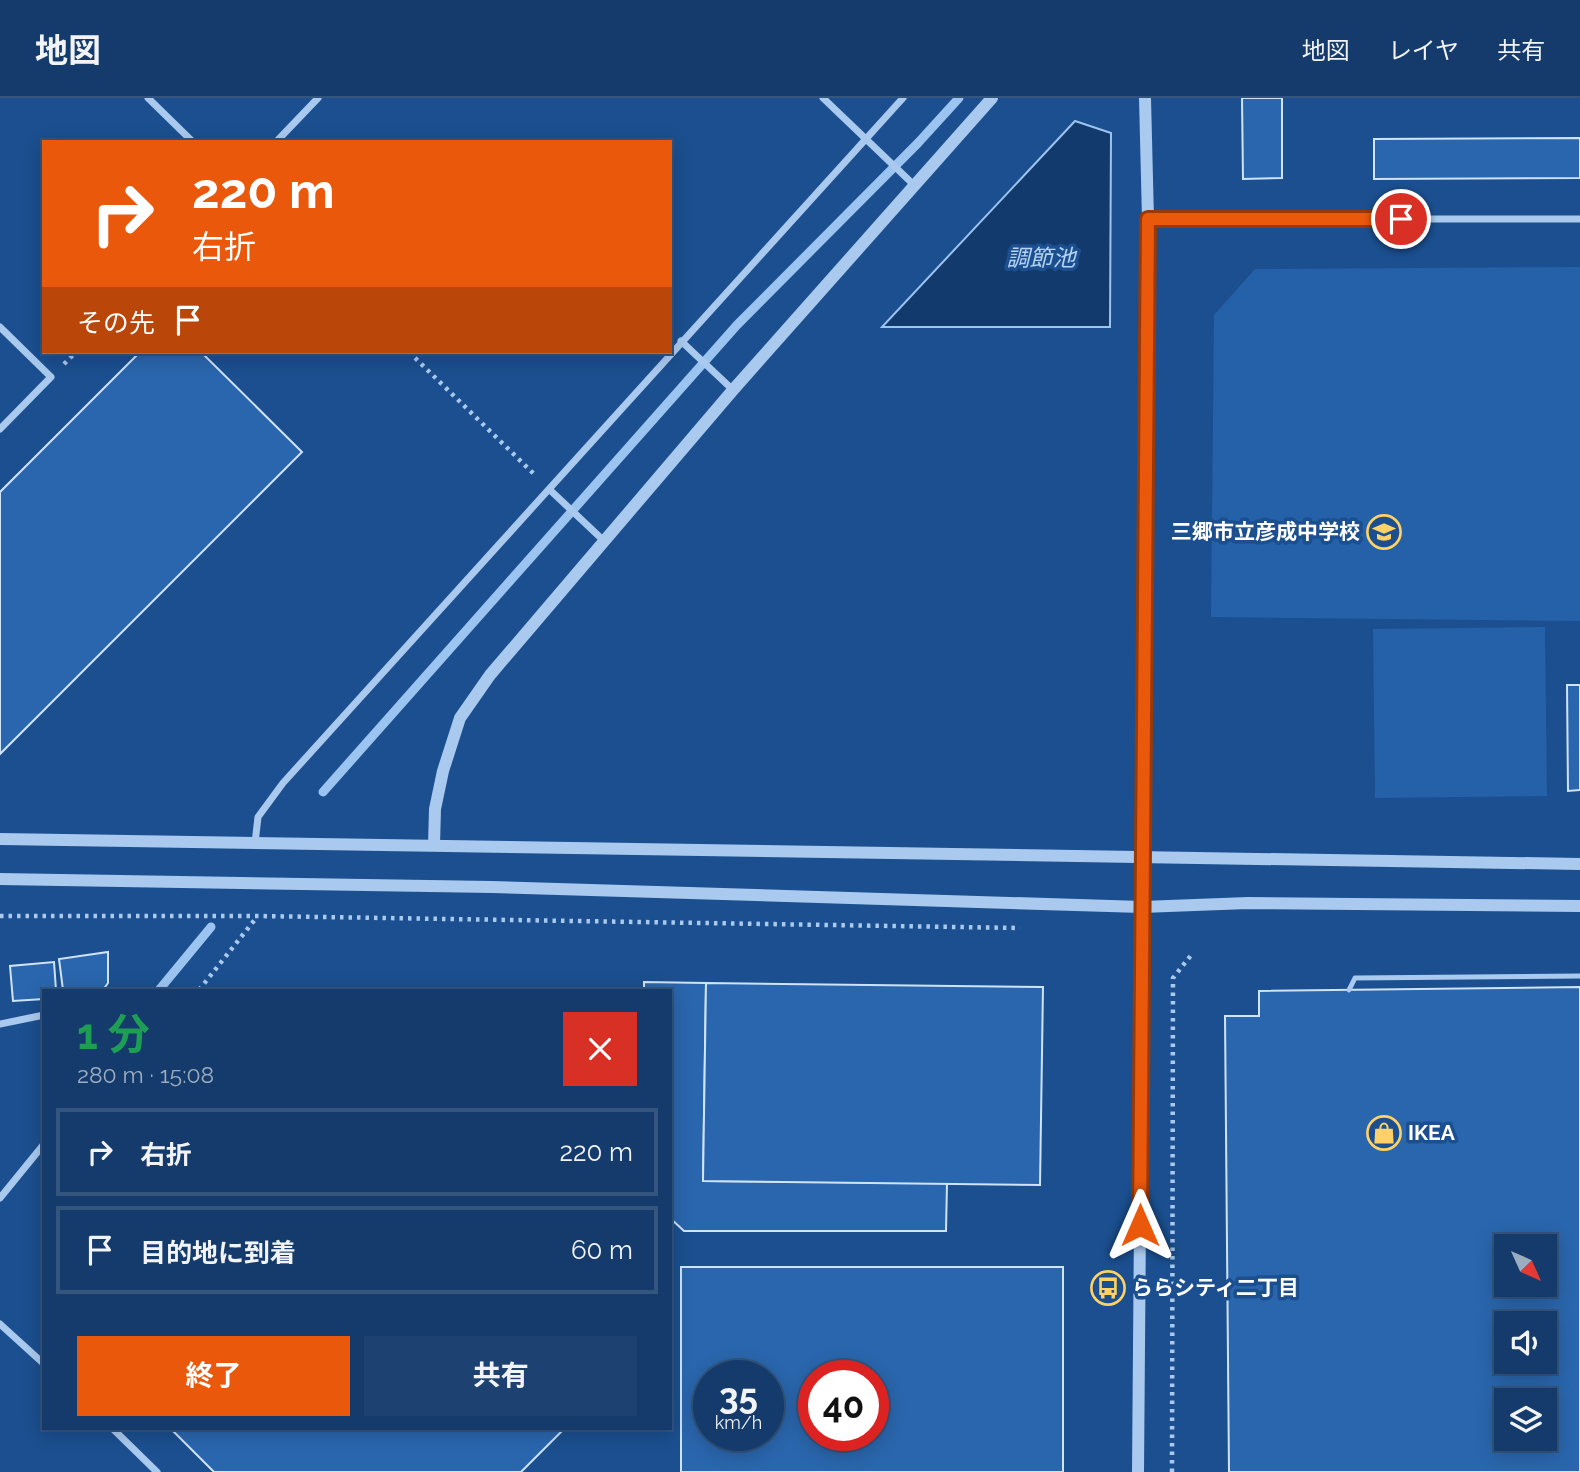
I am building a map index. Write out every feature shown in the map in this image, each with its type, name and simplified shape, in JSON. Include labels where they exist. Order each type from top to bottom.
[{"type":"street","points":[[148,98],[191,140]]},
{"type":"street","points":[[278,140],[318,98]]},
{"type":"street","points":[[823,98],[914,185]]},
{"type":"street","points":[[672,351],[903,98]]},
{"type":"street","points":[[434,845],[435,809],[443,771],[460,718],[490,675],[733,390],[992,98]]},
{"type":"street","points":[[1138,1472],[1148,219],[1145,98]]},
{"type":"street","points":[[1148,219],[1580,219]]},
{"type":"street","points":[[0,327],[51,377],[0,429]]},
{"type":"street","points":[[681,341],[733,390]]},
{"type":"street","points":[[255,843],[258,817],[283,783],[550,490],[670,354]]},
{"type":"street","points":[[550,490],[603,541]]},
{"type":"street","points":[[0,839],[1580,864]]},
{"type":"street","points":[[0,879],[479,887],[1142,907],[1248,903],[1580,906]]},
{"type":"street","points":[[0,1024],[42,1015]]},
{"type":"street","points":[[0,1198],[42,1146]]},
{"type":"street","points":[[0,1324],[42,1362]]},
{"type":"street","points":[[114,1430],[158,1472]]},
{"type":"lane","points":[[1349,990],[1355,978],[1580,976]]},
{"type":"path","points":[[411,354],[550,490]]},
{"type":"path","points":[[0,916],[258,916],[1028,928]]},
{"type":"path","points":[[200,989],[258,916]]},
{"type":"path","points":[[1172,1472],[1173,978],[1192,954]]},
{"type":"shaded area","points":[[1580,267],[1580,621],[1211,617],[1214,315],[1255,269]]},
{"type":"shaded area","points":[[1545,627],[1547,796],[1375,798],[1373,629]]},
{"type":"water","name":"調節池","points":[[1075,121],[1111,133],[1110,327],[882,327]]},
{"type":"building","points":[[1242,98],[1282,98],[1282,178],[1243,179]]},
{"type":"building","points":[[1580,138],[1580,178],[1374,179],[1374,139]]},
{"type":"building","points":[[138,354],[203,354],[302,452],[0,754],[0,492]]},
{"type":"building","points":[[1567,685],[1580,685],[1580,790],[1568,791]]},
{"type":"building","points":[[108,952],[108,983],[104,989],[63,989],[59,959]]},
{"type":"building","points":[[54,962],[56,989],[42,989],[42,999],[13,1001],[10,966]]},
{"type":"building","points":[[644,982],[706,983],[703,1181],[947,1183],[946,1231],[684,1231],[672,1220],[672,989],[644,989]]},
{"type":"building","points":[[706,983],[1043,987],[1040,1185],[703,1181]]},
{"type":"building","name":"IKEA","points":[[1580,987],[1580,1472],[1229,1472],[1225,1016],[1259,1016],[1259,991]]},
{"type":"building","points":[[681,1267],[1063,1267],[1063,1472],[681,1472]]},
{"type":"building","points":[[172,1430],[563,1430],[521,1472],[214,1472]]},
{"type":"waterway","points":[[323,792],[737,325],[918,143],[959,98]]},
{"type":"waterway","points":[[160,989],[211,927]]},
{"type":"place","name":"三郷市立彦成中学校","points":[[1384,532]]},
{"type":"place","name":"IKEA","points":[[1384,1133]]},
{"type":"place","name":"ららシティ二丁目","points":[[1108,1288]]},
{"type":"route","points":[[1140,1225],[1148,219],[1401,219]]}]
